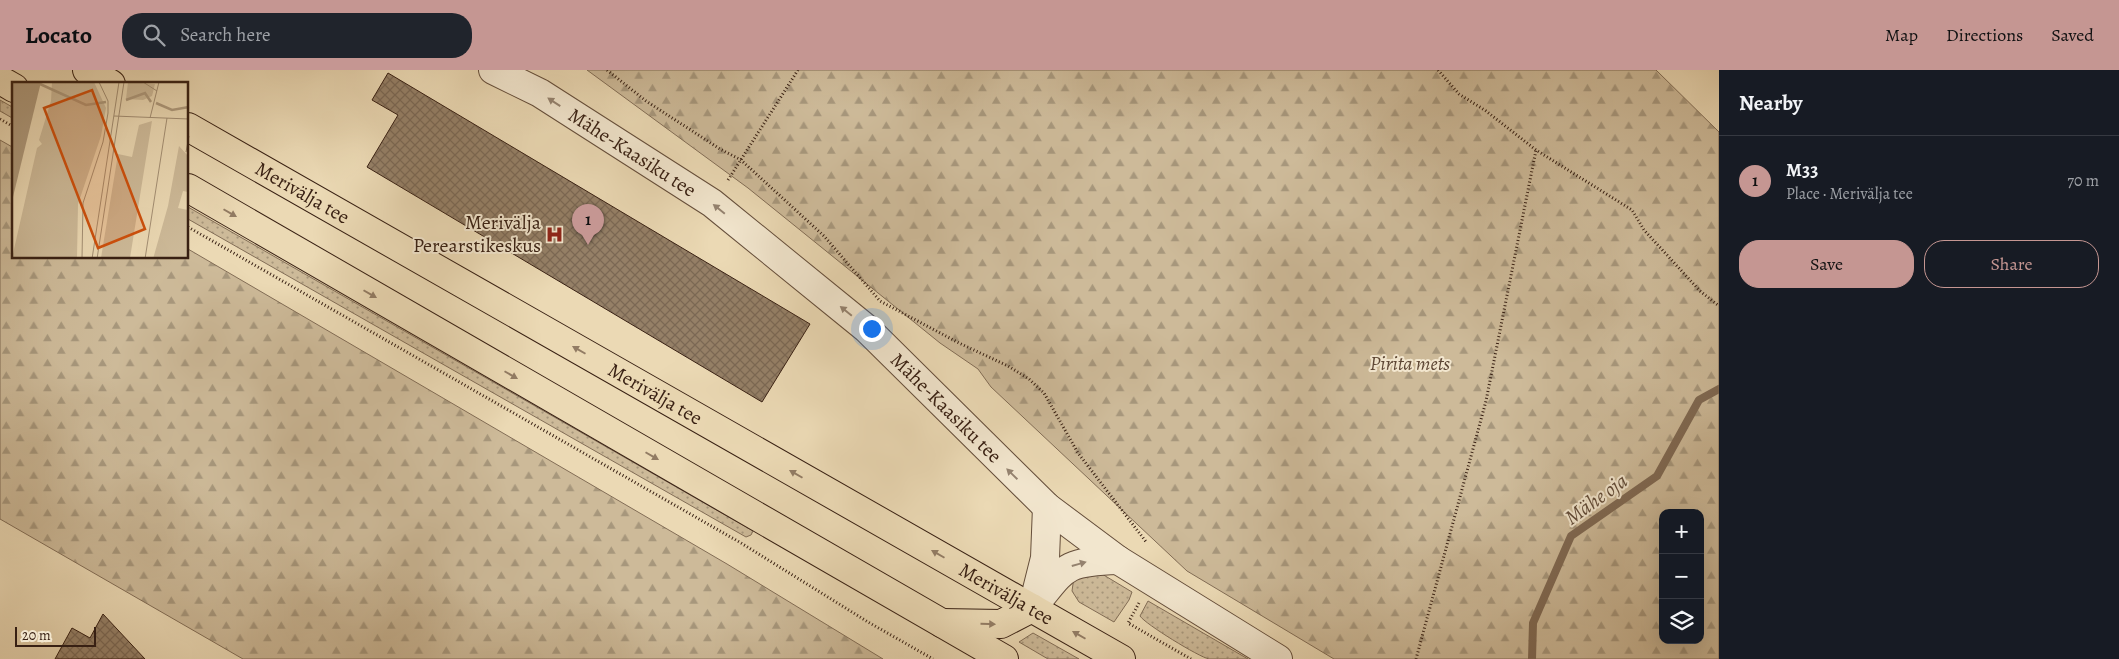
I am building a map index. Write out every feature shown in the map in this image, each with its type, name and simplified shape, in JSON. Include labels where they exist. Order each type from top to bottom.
[{"type":"main road","points":[[87,70],[108,82]]},
{"type":"main road","points":[[0,80],[12,87]]},
{"type":"main road","name":"Merivälja tee","points":[[189,128],[1121,659]]},
{"type":"main road","points":[[189,189],[1004,659]]},
{"type":"main road","points":[[940,623],[1001,624],[1032,608]]},
{"type":"street","name":"Mähe-Kaasiku tee","points":[[493,70],[540,93],[712,203],[867,329],[1047,507],[1118,560],[1278,659]]},
{"type":"street","points":[[1032,608],[1045,558],[1047,507]]},
{"type":"street","points":[[1032,608],[1066,568],[1084,561],[1118,560]]},
{"type":"path","points":[[607,70],[646,101],[720,149],[741,160],[824,236],[880,301],[959,344],[1008,366],[1044,394],[1078,453],[1155,554],[1156,563],[1150,580],[1128,623],[1191,659]]},
{"type":"path","points":[[712,203],[798,70]]},
{"type":"path","points":[[1438,70],[1460,94],[1486,111],[1536,150],[1632,210],[1644,230],[1700,291],[1719,306]]},
{"type":"path","points":[[0,119],[12,126]]},
{"type":"path","points":[[1416,659],[1486,401],[1536,150]]},
{"type":"path","points":[[189,227],[741,543],[868,622],[933,659]]},
{"type":"green space","name":"Pirita mets","points":[[587,70],[1656,70],[1719,132],[1719,659],[1334,659],[1187,571],[991,387],[978,369],[940,343],[748,188]]},
{"type":"green space","points":[[0,100],[12,107],[12,118],[0,111]]},
{"type":"green space","points":[[0,140],[12,147],[12,259],[189,259],[189,250],[727,564],[883,659],[243,659],[0,519]]},
{"type":"green space","points":[[189,208],[753,531],[751,535],[746,537],[189,220]]},
{"type":"green space","points":[[1102,574],[1132,592],[1129,600],[1114,622],[1079,602],[1072,591],[1074,577]]},
{"type":"green space","points":[[1148,601],[1248,659],[1209,659],[1184,647],[1151,626],[1140,616]]},
{"type":"green space","points":[[1033,633],[1079,659],[1048,659],[1019,642]]},
{"type":"building","points":[[388,73],[810,324],[762,402],[367,167],[398,115],[372,100]]},
{"type":"building","points":[[103,614],[145,659],[55,659],[72,628],[90,638]]},
{"type":"waterway","name":"Mähe oja","points":[[1532,659],[1533,623],[1571,536],[1657,476],[1699,400],[1719,389]]},
{"type":"place","name":"Merivälja Perearstikeskus","points":[[555,234]]},
{"type":"place","name":"M33","points":[[588,245]]}]
